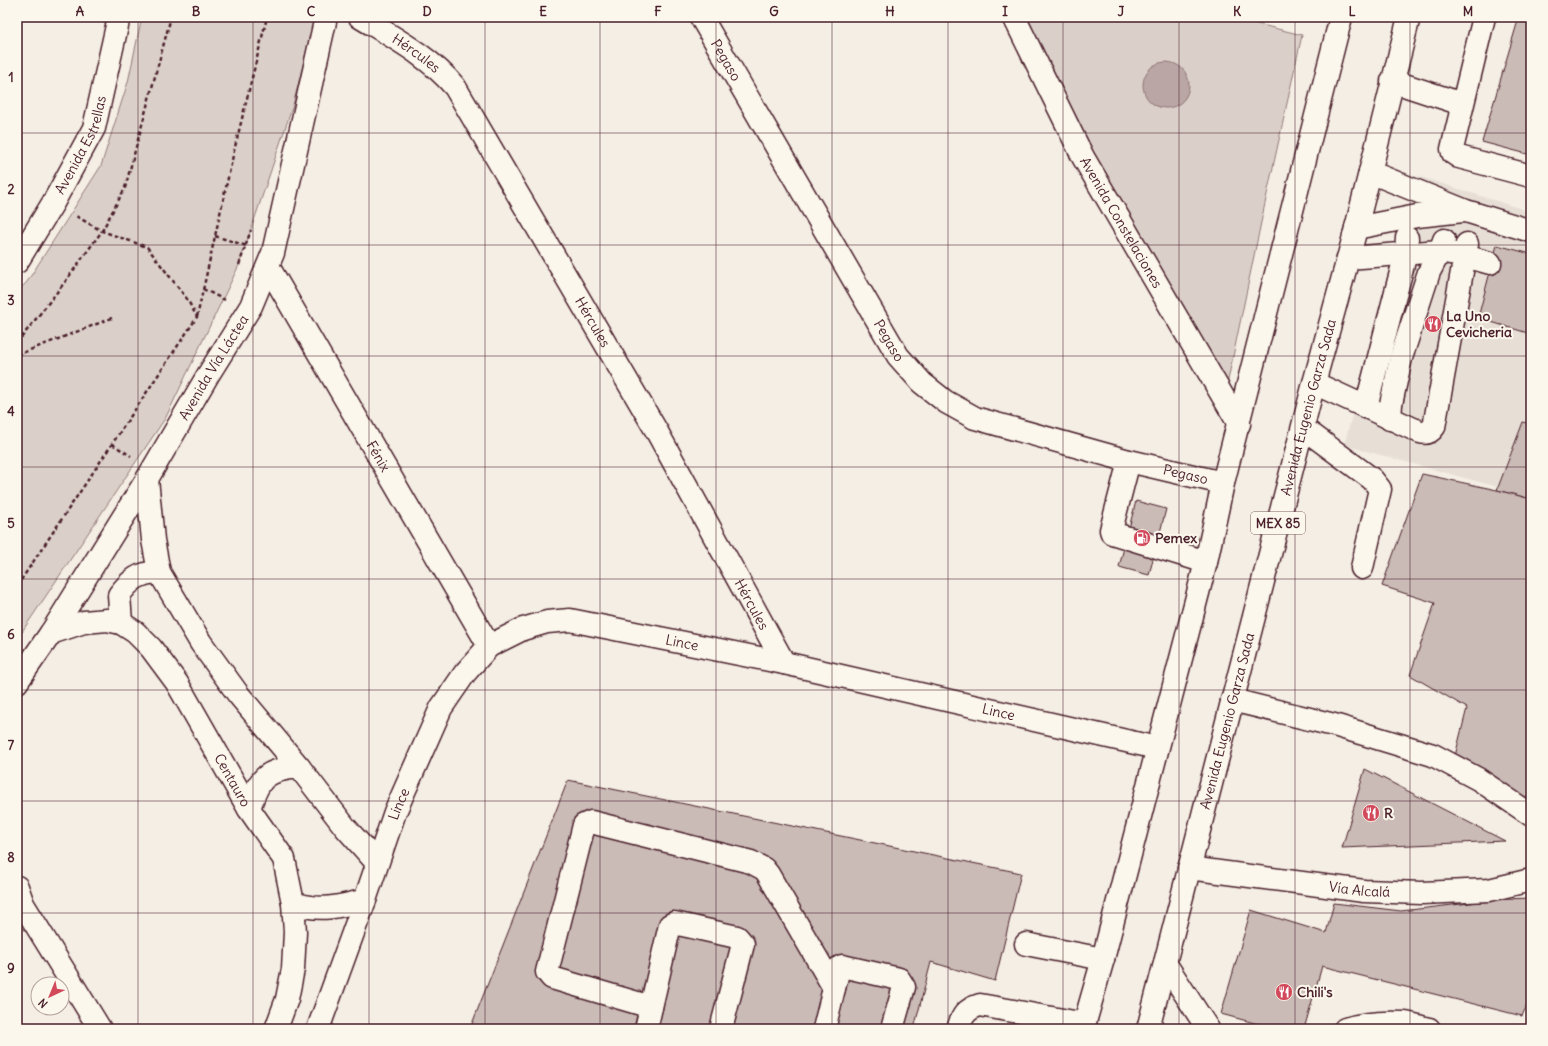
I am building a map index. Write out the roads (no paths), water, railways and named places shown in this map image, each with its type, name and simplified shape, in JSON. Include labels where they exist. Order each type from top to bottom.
[{"type":"main road","name":"Avenida Vía Láctea","points":[[17,682],[51,633],[147,479],[208,375],[251,306],[270,260],[326,17]]},
{"type":"main road","name":"Hércules","points":[[360,17],[423,56],[443,73],[455,87],[656,430],[784,664]]},
{"type":"main road","name":"Pegaso","points":[[701,17],[898,356],[922,383],[946,402],[975,418],[1129,462],[1223,483]]},
{"type":"main road","name":"Avenida Constelaciones","points":[[1014,17],[1083,157],[1239,424]]},
{"type":"main road","points":[[958,1029],[964,1014],[969,1009],[980,1005],[1084,1026],[1103,959],[1206,562],[1223,483],[1239,424],[1339,17]]},
{"type":"main road","name":"Avenida Eugenio Garza Sada","points":[[1148,1029],[1302,428],[1352,243],[1409,17]]},
{"type":"main road","points":[[1484,17],[1462,104],[1452,149],[1453,153],[1459,157],[1531,176]]},
{"type":"main road","name":"Avenida Estrellas","points":[[18,260],[53,203],[94,128],[114,20]]},
{"type":"main road","points":[[1392,81],[1462,104]]},
{"type":"main road","points":[[1370,172],[1466,211],[1531,231]]},
{"type":"main road","points":[[1352,243],[1417,216],[1466,211]]},
{"type":"main road","points":[[1352,243],[1442,246],[1466,250],[1491,258]]},
{"type":"main road","points":[[1366,407],[1407,246]]},
{"type":"main road","points":[[1390,419],[1391,404],[1401,358],[1429,272],[1442,246]]},
{"type":"main road","points":[[1314,383],[1390,419],[1427,433],[1431,432],[1434,427],[1466,250]]},
{"type":"main road","name":"Fénix","points":[[270,260],[489,646]]},
{"type":"main road","points":[[1302,428],[1372,479],[1380,490],[1362,568]]},
{"type":"main road","points":[[1129,462],[1111,530],[1112,533],[1206,562]]},
{"type":"main road","points":[[147,479],[152,540],[159,572],[201,643],[238,694],[299,767],[345,826],[377,863]]},
{"type":"main road","points":[[122,623],[119,595],[122,590],[136,577],[146,573],[159,572]]},
{"type":"main road","name":"Centauro","points":[[51,633],[84,622],[107,620],[122,623],[135,632],[152,648],[165,664],[177,683],[249,809],[284,858],[293,903],[295,932],[293,969],[287,999],[276,1029]]},
{"type":"main road","name":"Lince","points":[[318,1029],[395,812],[441,708],[465,673],[489,646],[522,629],[547,622],[570,620],[784,664],[1157,748]]},
{"type":"main road","points":[[1232,700],[1334,725],[1433,755],[1478,779],[1531,814]]},
{"type":"main road","points":[[249,809],[255,790],[262,780],[271,772],[299,767]]},
{"type":"main road","points":[[652,1007],[552,978],[547,972],[584,825],[591,822],[751,862],[764,869],[834,988]]},
{"type":"main road","name":"Vía Alcalá","points":[[1189,868],[1371,891],[1422,893],[1489,890],[1531,880]]},
{"type":"main road","points":[[19,898],[100,1029]]},
{"type":"main road","points":[[293,903],[320,909],[343,906],[365,900]]},
{"type":"main road","points":[[646,1029],[672,924],[677,923],[737,937],[743,944],[721,1029]]},
{"type":"main road","points":[[1026,944],[1103,959]]},
{"type":"main road","points":[[1165,963],[1208,1029]]},
{"type":"main road","points":[[824,1029],[839,968],[842,966],[900,979],[904,987],[892,1029]]},
{"type":"main road","points":[[1345,1029],[1384,1023],[1406,1023],[1429,1029]]},
{"type":"place","name":"La Uno Cevicheria","points":[[1433,324]]},
{"type":"place","name":"Pemex","points":[[1142,538]]},
{"type":"place","name":"R","points":[[1371,813]]},
{"type":"place","name":"Chili's","points":[[1284,992]]}]
